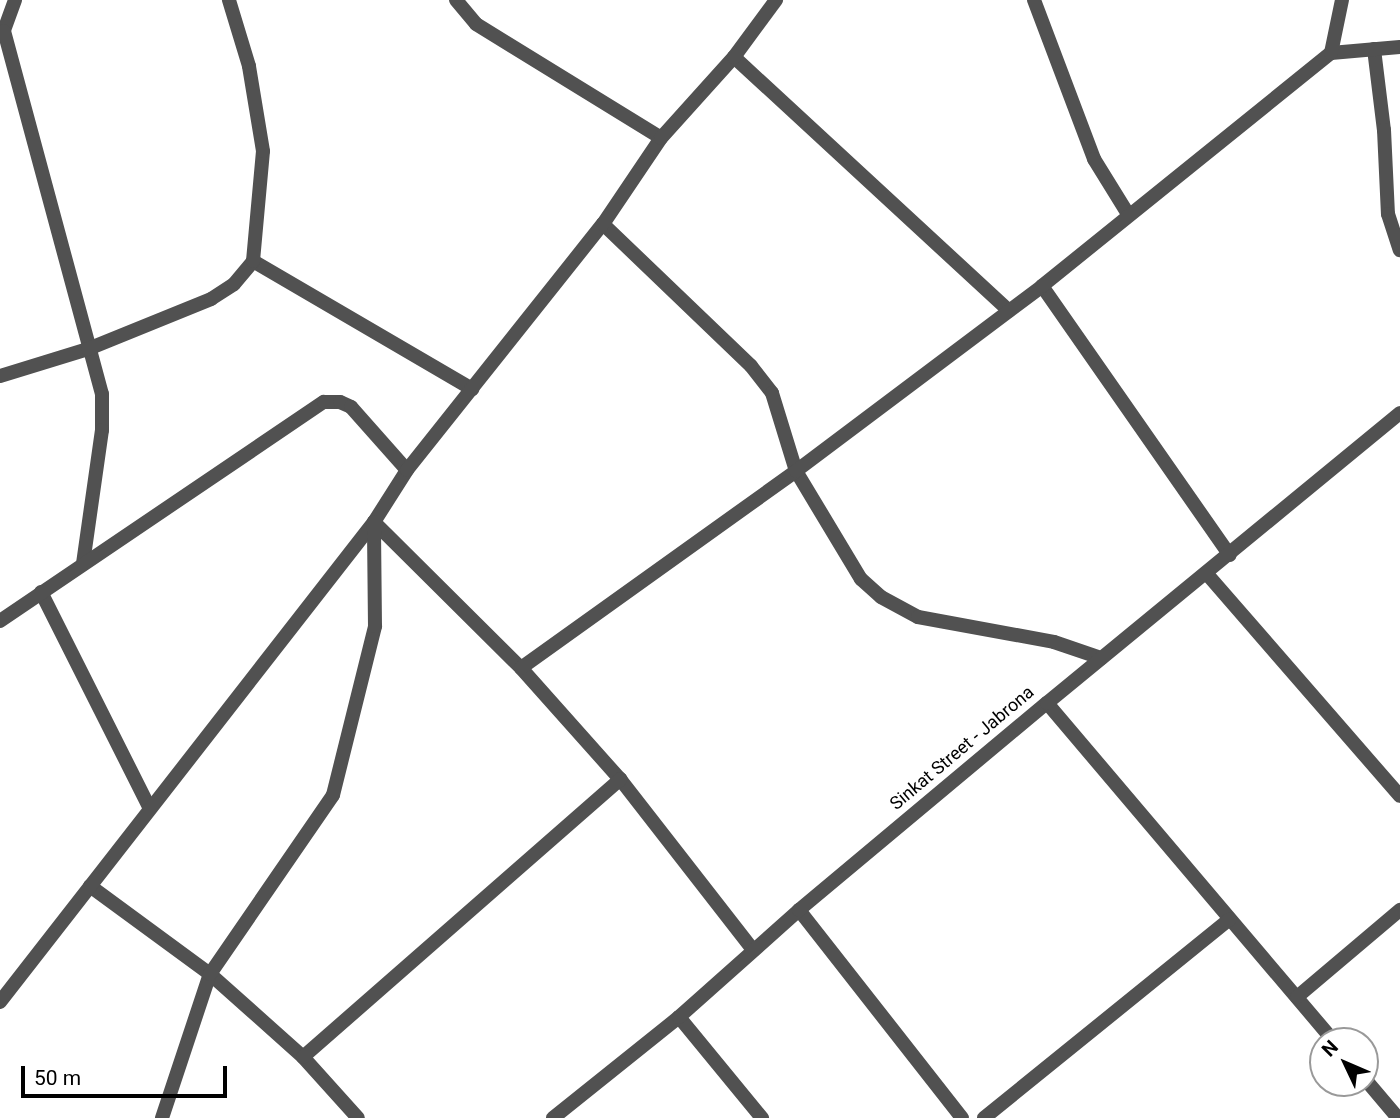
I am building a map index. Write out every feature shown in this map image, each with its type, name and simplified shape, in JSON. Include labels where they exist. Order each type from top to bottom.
[{"type":"street","points":[[15,0],[2,35],[102,394],[102,418],[83,563]]},
{"type":"street","points":[[0,376],[88,349],[211,299],[234,284],[253,261],[263,151],[249,66],[229,0]]},
{"type":"street","points":[[456,0],[476,24],[661,138]]},
{"type":"street","points":[[0,1002],[149,807],[374,522],[407,470],[603,224],[661,138],[734,57],[776,0]]},
{"type":"street","points":[[1034,0],[1094,159],[1128,214]]},
{"type":"street","points":[[1331,53],[1342,0]]},
{"type":"street","points":[[521,668],[796,471],[1042,286],[1331,53],[1400,47]]},
{"type":"street","points":[[1374,49],[1384,130],[1387,205],[1400,250]]},
{"type":"street","points":[[734,57],[1009,311]]},
{"type":"street","points":[[603,224],[751,366],[772,393],[796,471],[861,579],[881,597],[918,617],[1054,642],[1101,658]]},
{"type":"street","points":[[253,261],[472,389]]},
{"type":"street","points":[[1042,286],[1230,555]]},
{"type":"street","points":[[0,621],[324,402],[340,402],[351,407],[407,470]]},
{"type":"street","name":"Sinkat Street - Jabrona","points":[[553,1118],[679,1017],[799,910],[1400,413]]},
{"type":"street","points":[[374,522],[521,668],[620,779],[753,950]]},
{"type":"street","points":[[162,1118],[210,974],[333,795],[375,626],[374,522]]},
{"type":"street","points":[[1207,574],[1400,796]]},
{"type":"street","points":[[41,592],[149,807]]},
{"type":"street","points":[[1047,703],[1322,1027]]},
{"type":"street","points":[[303,1056],[620,779]]},
{"type":"street","points":[[90,886],[210,974],[303,1056],[358,1118]]},
{"type":"street","points":[[799,910],[962,1118]]},
{"type":"street","points":[[1297,997],[1400,910]]},
{"type":"street","points":[[984,1118],[1230,919]]},
{"type":"street","points":[[679,1017],[762,1118]]},
{"type":"street","points":[[1379,1096],[1398,1118]]}]
